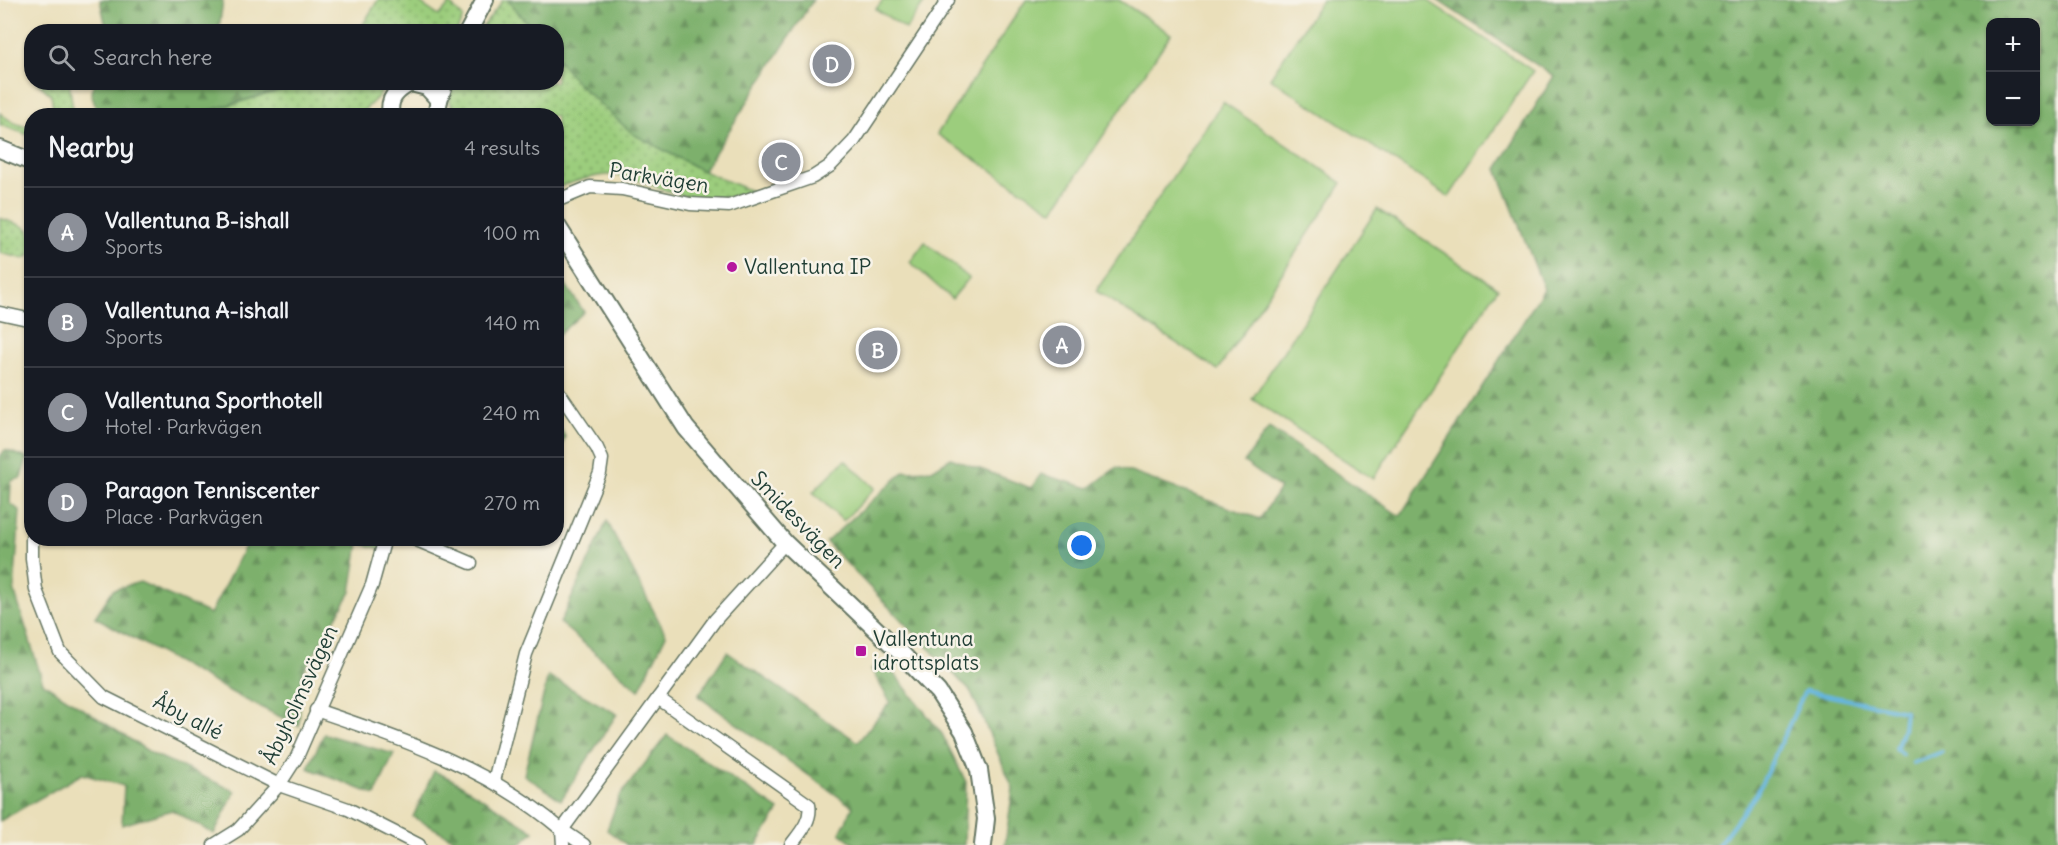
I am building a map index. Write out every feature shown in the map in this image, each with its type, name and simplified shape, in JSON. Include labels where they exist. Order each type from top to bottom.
[{"type":"main road","points":[[472,24],[485,0]]},
{"type":"main road","points":[[390,108],[394,94],[401,90]]},
{"type":"main road","points":[[428,90],[437,108]]},
{"type":"main road","points":[[439,108],[443,90]]},
{"type":"main road","points":[[0,149],[24,159]]},
{"type":"main road","name":"Smidesvägen","points":[[564,237],[686,428],[785,543],[901,653],[938,692],[964,732],[979,770],[986,819],[983,845]]},
{"type":"street","name":"Parkvägen","points":[[564,198],[590,187],[622,189],[690,204],[729,207],[805,180],[830,166],[854,141],[948,0]]},
{"type":"street","name":"Parkvägen","points":[[722,206],[730,218]]},
{"type":"street","points":[[0,313],[24,318]]},
{"type":"street","points":[[494,781],[526,654],[600,473],[602,459],[597,448],[564,400]]},
{"type":"street","points":[[563,845],[562,830],[715,620],[785,543]]},
{"type":"street","name":"Åby allé","points":[[32,546],[36,590],[60,652],[104,697],[279,785],[348,809],[419,845]]},
{"type":"street","name":"Åbyholmsvägen","points":[[214,845],[238,830],[279,785],[297,757],[372,585],[383,546]]},
{"type":"street","points":[[431,546],[471,563]]},
{"type":"street","points":[[658,698],[809,805],[811,813],[807,822],[791,845]]},
{"type":"street","points":[[316,710],[433,752],[494,781],[584,845]]},
{"type":"green space","points":[[100,0],[223,0],[220,24],[105,24]]},
{"type":"green space","points":[[378,0],[422,0],[420,3],[439,16],[450,4],[463,17],[460,24],[363,24]]},
{"type":"green space","points":[[503,0],[508,0],[528,24],[485,24]]},
{"type":"green space","points":[[508,0],[813,0],[703,171],[633,134],[577,83],[564,67],[564,24],[528,24]]},
{"type":"green space","points":[[883,0],[926,0],[906,29],[876,9]]},
{"type":"green space","points":[[1026,0],[1119,0],[1171,34],[1053,211],[937,134]]},
{"type":"green space","points":[[1322,0],[1427,0],[1533,71],[1449,197],[1270,78]]},
{"type":"green space","points":[[1437,0],[2058,0],[2058,845],[1005,845],[1013,788],[971,692],[826,542],[905,471],[932,470],[951,458],[1031,488],[1041,474],[1089,488],[1117,467],[1260,519],[1280,488],[1244,462],[1269,428],[1400,516],[1544,289],[1497,169],[1554,76]]},
{"type":"green space","points":[[564,67],[577,83],[633,134],[703,171],[751,191],[722,198],[693,197],[673,193],[635,179],[611,175],[591,177],[564,185],[564,108],[452,108],[451,90],[564,90]]},
{"type":"green space","points":[[46,90],[70,90],[73,108],[52,108],[51,95]]},
{"type":"green space","points":[[92,90],[280,90],[218,108],[96,108]]},
{"type":"green space","points":[[281,90],[383,90],[366,108],[220,108]]},
{"type":"green space","points":[[1223,102],[1342,183],[1218,370],[1096,291]]},
{"type":"green space","points":[[0,113],[7,119],[24,126],[24,134],[0,125]]},
{"type":"green space","points":[[1377,209],[1498,288],[1373,479],[1252,399]]},
{"type":"green space","points":[[0,218],[24,227],[24,259],[0,253]]},
{"type":"green space","points":[[925,242],[969,278],[952,299],[910,262]]},
{"type":"green space","points":[[564,282],[584,312],[564,330]]},
{"type":"green space","points":[[5,450],[24,457],[21,478],[11,481],[10,503],[20,511],[14,590],[43,683],[151,753],[235,791],[214,834],[172,810],[122,825],[124,786],[82,774],[0,821],[0,457]]},
{"type":"green space","points":[[845,460],[875,488],[843,521],[813,492]]},
{"type":"green space","points":[[607,521],[666,635],[639,690],[560,623]]},
{"type":"green space","points":[[245,546],[359,546],[351,592],[302,674],[299,726],[242,698],[95,617],[113,590],[140,582],[210,614]]},
{"type":"green space","points":[[727,652],[858,742],[890,702],[871,669],[885,662],[942,734],[966,782],[964,845],[856,845],[840,833],[853,807],[698,696]]},
{"type":"green space","points":[[548,676],[617,714],[561,800],[524,775]]},
{"type":"green space","points":[[324,734],[394,754],[375,795],[308,768]]},
{"type":"green space","points":[[667,735],[779,810],[757,845],[627,845],[607,830],[619,797]]},
{"type":"green space","points":[[434,771],[453,780],[534,831],[519,845],[465,845],[413,817]]},
{"type":"waterway","points":[[1718,845],[1757,793],[1805,691],[1905,711],[1903,729],[1896,749],[1902,754]]},
{"type":"waterway","points":[[1913,763],[1942,752]]},
{"type":"place","name":"Paragon Tenniscenter","points":[[832,64]]},
{"type":"place","name":"Vallentuna Sporthotell","points":[[781,162]]},
{"type":"place","name":"Vallentuna IP","points":[[732,267]]},
{"type":"place","name":"Vallentuna B-ishall","points":[[1062,345]]},
{"type":"place","name":"Vallentuna A-ishall","points":[[878,350]]},
{"type":"place","name":"Vallentuna idrottsplats","points":[[861,651]]}]
